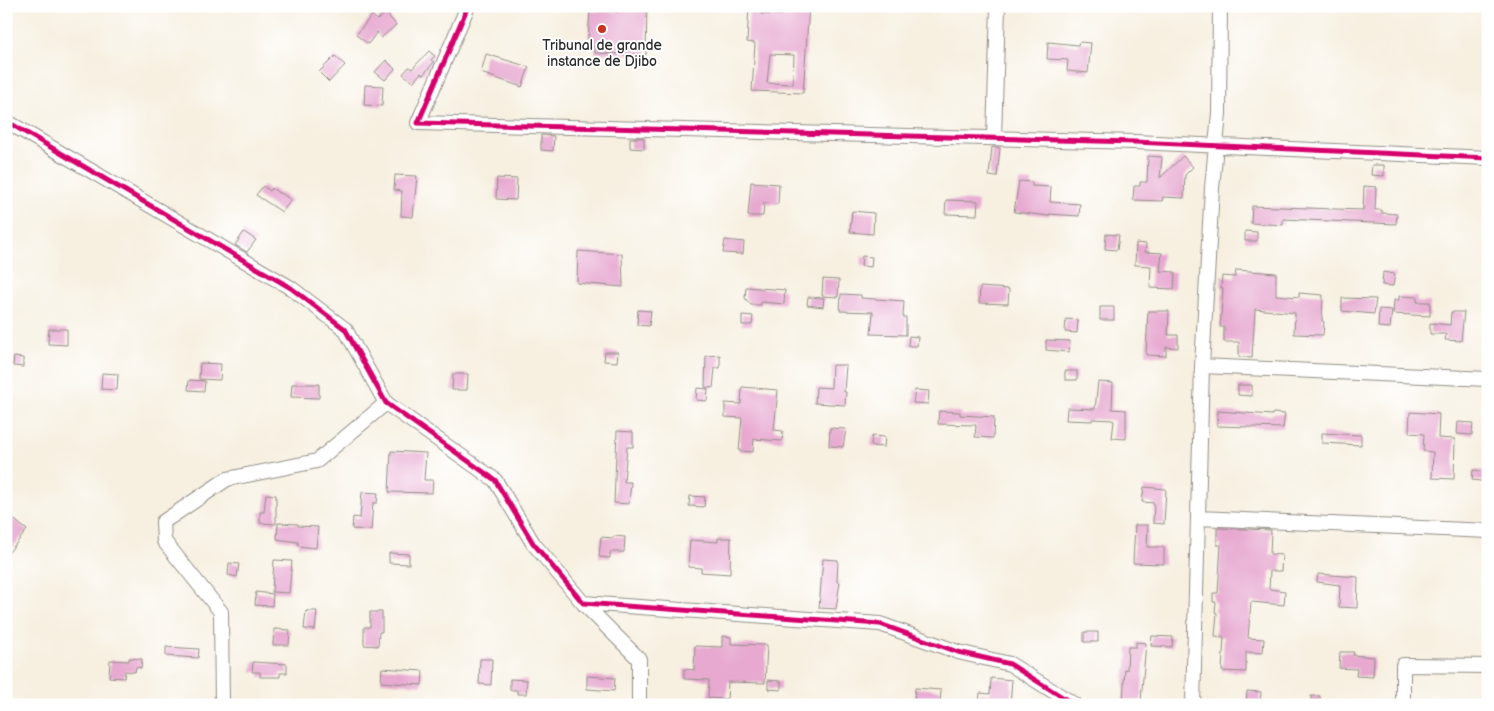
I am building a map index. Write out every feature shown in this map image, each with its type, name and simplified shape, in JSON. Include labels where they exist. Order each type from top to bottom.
[{"type":"street","points":[[468,6],[418,123],[1216,145],[1488,158]]},
{"type":"street","points":[[994,138],[998,6]]},
{"type":"street","points":[[1193,705],[1202,366],[1219,113],[1220,6]]},
{"type":"street","points":[[6,122],[291,288],[344,329],[386,403],[495,480],[533,543],[583,603],[639,659],[639,705]]},
{"type":"street","points":[[1202,366],[1488,379]]},
{"type":"street","points":[[222,705],[221,612],[164,540],[163,522],[227,480],[317,461],[386,403]]},
{"type":"street","points":[[1199,518],[1488,531]]},
{"type":"street","points":[[583,603],[880,624],[958,652],[1010,664],[1075,705]]},
{"type":"street","points":[[1403,705],[1403,664],[1488,666]]},
{"type":"building","name":"Tribunal de grande instance de Djibo","points":[[618,6],[647,6],[646,55],[595,53],[592,39],[588,39],[590,11],[618,12]]},
{"type":"building","points":[[749,6],[762,6],[761,14],[782,15],[783,6],[809,6],[803,93],[752,91],[755,43],[747,42]],"holes":[[[770,54],[794,55],[793,84],[767,83]]]},
{"type":"building","points":[[386,13],[396,25],[381,38],[377,32],[368,44],[356,35],[372,15],[377,20]]},
{"type":"building","points":[[1048,42],[1078,45],[1079,42],[1091,43],[1088,73],[1067,71],[1068,60],[1047,59]]},
{"type":"building","points":[[429,51],[435,56],[431,60],[434,62],[423,75],[421,73],[413,82],[403,74],[409,67],[412,69]]},
{"type":"building","points":[[486,54],[529,67],[522,87],[481,73]]},
{"type":"building","points":[[335,56],[345,65],[329,82],[319,72]]},
{"type":"building","points":[[386,60],[395,69],[385,80],[375,72]]},
{"type":"building","points":[[365,85],[383,86],[382,106],[364,105]]},
{"type":"building","points":[[541,135],[554,136],[553,151],[541,150]]},
{"type":"building","points":[[630,138],[644,138],[644,149],[630,148]]},
{"type":"building","points":[[992,147],[1000,148],[997,177],[989,176]]},
{"type":"building","points":[[1148,156],[1162,157],[1160,178],[1183,156],[1193,167],[1185,175],[1184,198],[1163,197],[1162,201],[1133,200],[1134,186],[1140,186],[1140,182],[1147,182]]},
{"type":"building","points":[[1372,165],[1384,165],[1384,176],[1371,175]]},
{"type":"building","points":[[395,175],[417,176],[413,217],[401,216],[402,191],[394,190]]},
{"type":"building","points":[[497,178],[517,179],[516,200],[496,199]]},
{"type":"building","points":[[1019,181],[1032,182],[1032,186],[1051,187],[1050,202],[1080,204],[1079,216],[1049,214],[1049,216],[1014,212]]},
{"type":"building","points":[[751,182],[779,184],[778,204],[764,203],[763,216],[748,216]]},
{"type":"building","points":[[263,186],[270,191],[272,188],[291,200],[282,212],[256,195]]},
{"type":"building","points":[[1364,186],[1376,187],[1375,210],[1382,210],[1382,213],[1397,214],[1396,224],[1283,219],[1283,225],[1251,223],[1252,206],[1363,210]]},
{"type":"building","points":[[946,200],[978,201],[977,215],[945,214]]},
{"type":"building","points":[[852,211],[874,213],[873,234],[850,232]]},
{"type":"building","points":[[1245,231],[1257,232],[1257,241],[1245,241]]},
{"type":"building","points":[[244,232],[256,240],[247,252],[235,245]]},
{"type":"building","points":[[1106,234],[1119,235],[1117,250],[1105,249]]},
{"type":"building","points":[[725,240],[744,242],[743,254],[723,253]]},
{"type":"building","points":[[1136,243],[1146,244],[1145,252],[1162,253],[1160,271],[1175,272],[1174,289],[1150,288],[1151,266],[1135,265]]},
{"type":"building","points":[[578,251],[622,254],[623,287],[577,283]]},
{"type":"building","points":[[862,256],[872,257],[871,267],[861,266]]},
{"type":"building","points":[[1236,270],[1276,273],[1276,295],[1299,297],[1299,293],[1323,295],[1323,335],[1294,334],[1295,313],[1255,309],[1252,358],[1239,357],[1239,342],[1224,342],[1224,327],[1220,327],[1222,276],[1235,277]]},
{"type":"building","points":[[1383,272],[1395,274],[1393,286],[1382,285]]},
{"type":"building","points":[[823,279],[839,280],[838,297],[822,296]]},
{"type":"building","points":[[746,287],[785,290],[784,304],[761,302],[761,305],[751,305],[745,298]]},
{"type":"building","points":[[980,287],[1009,289],[1008,304],[979,303]]},
{"type":"building","points":[[841,294],[861,295],[861,298],[904,301],[903,317],[906,317],[906,335],[871,334],[873,312],[840,311]]},
{"type":"building","points":[[1399,296],[1417,297],[1417,302],[1430,302],[1430,316],[1393,314],[1394,300],[1399,300]]},
{"type":"building","points":[[808,297],[824,298],[823,307],[807,305]]},
{"type":"building","points":[[1342,298],[1376,299],[1374,314],[1342,311]]},
{"type":"building","points":[[1100,307],[1114,307],[1114,320],[1100,320]]},
{"type":"building","points":[[1379,309],[1392,310],[1390,328],[1378,327]]},
{"type":"building","points":[[638,310],[651,311],[649,326],[637,325]]},
{"type":"building","points":[[1148,311],[1169,311],[1168,335],[1178,335],[1178,348],[1166,347],[1166,356],[1146,355]]},
{"type":"building","points":[[1451,312],[1464,312],[1461,341],[1445,340],[1446,334],[1430,334],[1430,323],[1450,325]]},
{"type":"building","points":[[742,315],[753,316],[752,325],[742,325]]},
{"type":"building","points":[[1066,319],[1078,320],[1077,333],[1065,332]]},
{"type":"building","points":[[49,329],[67,329],[67,345],[48,344]]},
{"type":"building","points":[[909,336],[918,337],[917,346],[908,346]]},
{"type":"building","points":[[1046,340],[1070,341],[1069,352],[1046,350]]},
{"type":"building","points":[[605,352],[618,352],[617,362],[604,361]]},
{"type":"building","points":[[720,355],[720,368],[715,368],[713,388],[705,387],[706,356]]},
{"type":"building","points":[[14,357],[23,358],[23,367],[13,366]]},
{"type":"building","points":[[200,363],[221,364],[220,380],[199,379]]},
{"type":"building","points":[[832,365],[846,365],[845,405],[815,403],[816,387],[831,388]]},
{"type":"building","points":[[1065,371],[1077,371],[1077,380],[1065,380]]},
{"type":"building","points":[[102,373],[118,374],[117,390],[101,389]]},
{"type":"building","points":[[453,374],[468,374],[467,390],[452,390]]},
{"type":"building","points":[[189,380],[205,381],[204,391],[188,390]]},
{"type":"building","points":[[1098,382],[1113,383],[1112,409],[1126,410],[1126,439],[1112,438],[1114,421],[1112,420],[1066,420],[1067,408],[1095,409]]},
{"type":"building","points":[[292,384],[319,384],[319,398],[291,397]]},
{"type":"building","points":[[1238,385],[1252,385],[1252,396],[1238,395]]},
{"type":"building","points":[[742,387],[778,390],[774,430],[783,431],[782,441],[754,439],[753,452],[739,451],[742,418],[725,417],[725,403],[741,404]]},
{"type":"building","points":[[697,388],[708,389],[707,401],[696,400]]},
{"type":"building","points":[[915,390],[929,391],[928,404],[913,403]]},
{"type":"building","points":[[939,411],[960,412],[960,415],[994,417],[993,438],[975,437],[976,425],[938,424]]},
{"type":"building","points":[[1218,411],[1272,415],[1273,413],[1285,414],[1283,428],[1217,426]]},
{"type":"building","points":[[1410,412],[1439,414],[1438,438],[1455,439],[1454,479],[1432,478],[1433,452],[1423,451],[1424,434],[1409,433]]},
{"type":"building","points":[[1458,422],[1473,423],[1472,435],[1457,434]]},
{"type":"building","points":[[830,428],[846,429],[843,447],[829,446]]},
{"type":"building","points":[[617,431],[633,432],[633,447],[627,447],[624,482],[631,482],[629,504],[614,503]]},
{"type":"building","points":[[1322,433],[1361,435],[1361,445],[1322,443]]},
{"type":"building","points":[[872,436],[885,437],[884,447],[871,446]]},
{"type":"building","points":[[391,451],[426,453],[424,480],[433,480],[432,493],[389,492]]},
{"type":"building","points":[[1473,470],[1488,471],[1488,482],[1472,480]]},
{"type":"building","points":[[1144,487],[1166,489],[1164,524],[1153,523],[1154,503],[1142,502]]},
{"type":"building","points":[[362,492],[378,493],[377,503],[373,503],[371,530],[352,529],[353,517],[360,518]]},
{"type":"building","points":[[266,494],[276,495],[276,524],[260,523],[260,512],[264,512]]},
{"type":"building","points":[[690,496],[705,497],[704,507],[689,506]]},
{"type":"building","points":[[12,518],[27,530],[6,556],[6,525]]},
{"type":"building","points":[[278,523],[318,527],[316,548],[298,546],[298,542],[277,539]]},
{"type":"building","points":[[1135,525],[1148,525],[1147,547],[1164,547],[1164,564],[1133,563]]},
{"type":"building","points":[[1217,528],[1271,530],[1270,554],[1282,555],[1281,571],[1270,571],[1269,589],[1285,591],[1284,605],[1251,602],[1248,638],[1264,639],[1263,653],[1246,652],[1246,672],[1222,671],[1224,637],[1215,636],[1217,613],[1215,612],[1216,602],[1213,602],[1213,593],[1218,593],[1221,545],[1217,545]]},
{"type":"building","points":[[614,536],[625,537],[624,552],[610,552],[610,558],[599,557],[601,537],[613,538]]},
{"type":"building","points":[[718,538],[731,538],[730,574],[701,572],[701,568],[688,567],[690,540],[718,542]]},
{"type":"building","points":[[389,553],[409,554],[409,564],[389,563]]},
{"type":"building","points":[[823,559],[838,560],[837,582],[840,582],[836,609],[819,608]]},
{"type":"building","points":[[274,560],[292,561],[289,593],[272,592]]},
{"type":"building","points":[[229,563],[239,564],[237,577],[228,575]]},
{"type":"building","points":[[1318,574],[1358,577],[1357,608],[1339,607],[1340,585],[1317,582]]},
{"type":"building","points":[[256,592],[273,594],[272,606],[255,605]]},
{"type":"building","points":[[306,611],[317,611],[315,630],[304,629]]},
{"type":"building","points":[[370,612],[382,612],[382,632],[379,632],[378,646],[364,645],[364,627],[370,627]]},
{"type":"building","points":[[274,629],[290,630],[289,645],[273,645]]},
{"type":"building","points":[[1084,632],[1098,632],[1098,642],[1084,642]]},
{"type":"building","points":[[722,636],[731,637],[731,644],[767,645],[765,683],[728,682],[727,699],[708,698],[709,680],[684,679],[684,669],[694,670],[695,646],[722,647]]},
{"type":"building","points":[[1152,636],[1173,637],[1172,647],[1151,646]]},
{"type":"building","points":[[1136,642],[1146,643],[1141,701],[1123,700],[1128,647],[1136,647]]},
{"type":"building","points":[[166,647],[199,649],[198,658],[166,656]]},
{"type":"building","points":[[1340,652],[1354,652],[1353,655],[1374,657],[1373,677],[1356,676],[1357,669],[1339,668]]},
{"type":"building","points":[[129,658],[142,659],[141,668],[136,667],[135,672],[125,671],[124,678],[109,677],[110,660],[129,661]]},
{"type":"building","points":[[480,659],[492,659],[491,685],[479,684]]},
{"type":"building","points":[[253,662],[287,664],[287,673],[280,673],[280,677],[260,677],[260,672],[252,672]]},
{"type":"building","points":[[382,668],[423,671],[422,685],[381,682]]},
{"type":"building","points":[[587,676],[615,678],[614,691],[587,689]]},
{"type":"building","points":[[991,678],[1012,680],[1010,705],[979,705],[980,693],[990,694]]},
{"type":"building","points":[[510,679],[527,680],[526,694],[517,694],[517,690],[510,690]]},
{"type":"building","points":[[768,680],[781,681],[781,690],[768,689]]},
{"type":"building","points":[[915,688],[941,690],[940,705],[914,705]]},
{"type":"building","points":[[1247,691],[1261,692],[1260,705],[1246,705]]},
{"type":"building","points":[[1311,696],[1320,696],[1321,705],[1311,705]]},
{"type":"cycle path","points":[[468,6],[418,123],[1135,142],[1488,158]]},
{"type":"cycle path","points":[[6,121],[291,288],[345,329],[386,403],[495,480],[533,543],[583,603],[880,624],[958,652],[1010,664],[1075,705]]},
{"type":"place","name":"Tribunal de grande instance de Djibo","points":[[602,29]]}]
